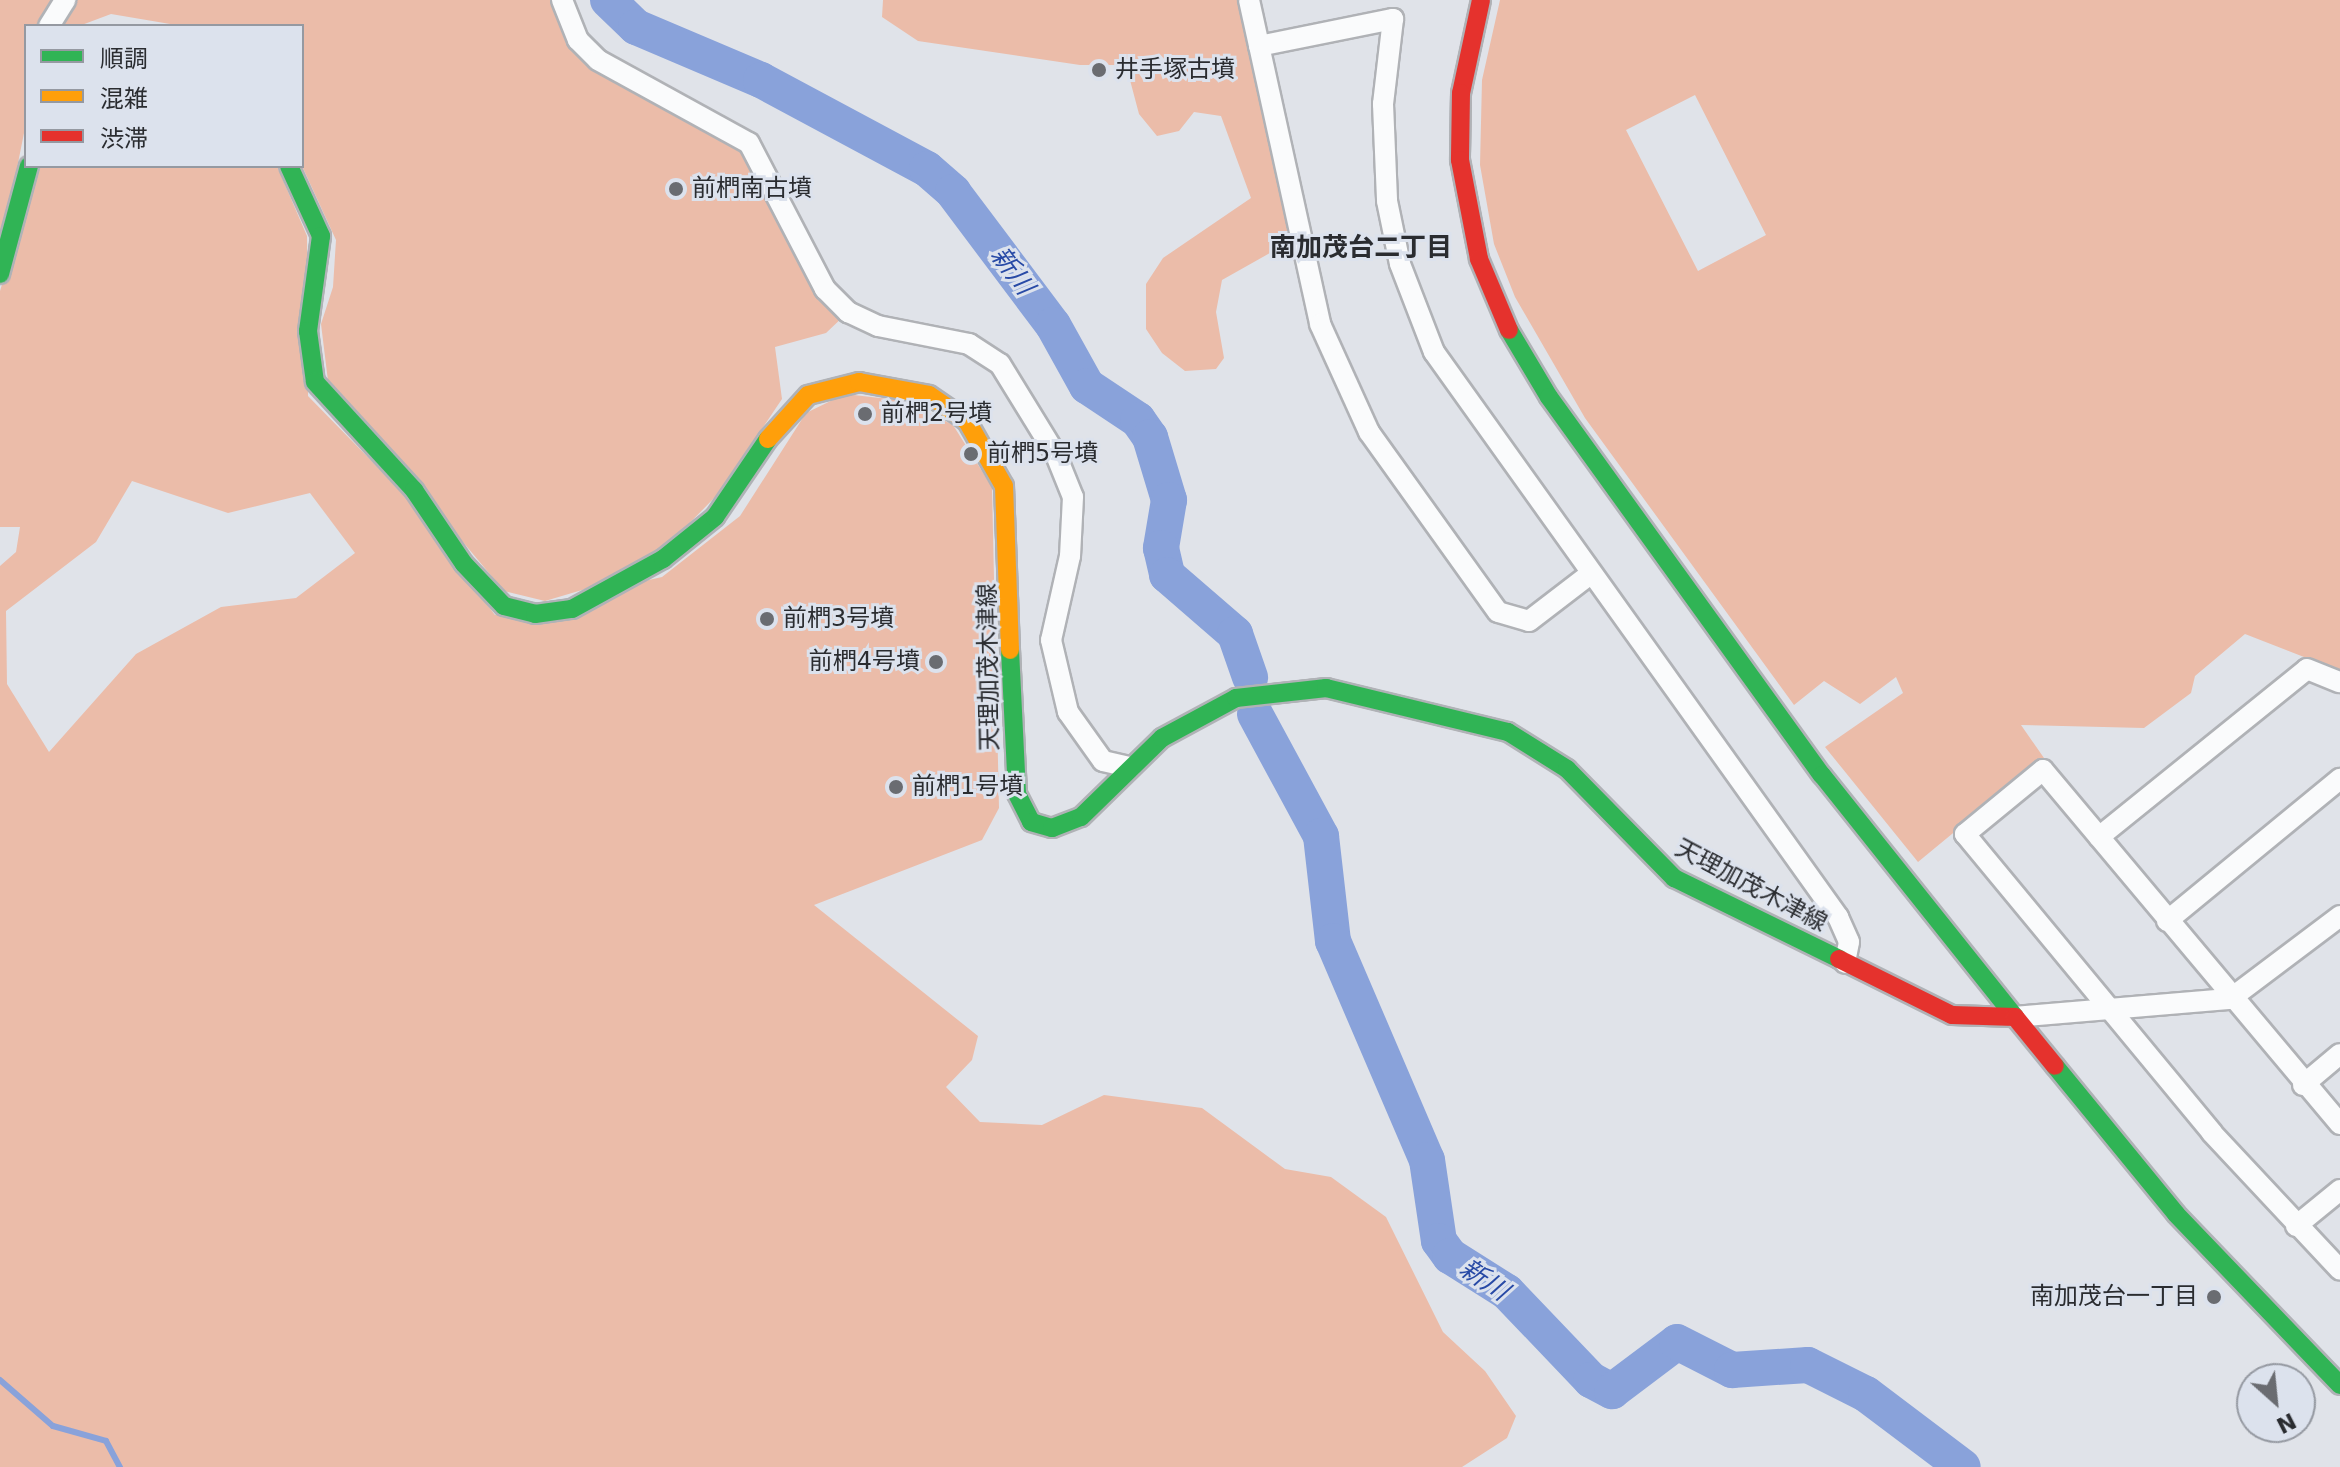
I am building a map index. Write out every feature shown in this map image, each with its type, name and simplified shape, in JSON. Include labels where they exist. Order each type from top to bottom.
[{"type":"main road","points":[[1481,0],[1461,93],[1460,160],[1479,259],[1504,321],[1549,397],[1822,775],[2015,1017],[2176,1214],[2340,1385]]},
{"type":"main road","points":[[0,274],[28,168]]},
{"type":"main road","name":"天理加茂木津線","points":[[290,168],[321,236],[308,331],[315,382],[414,490],[491,598],[535,614],[592,601],[715,517],[781,419],[808,395],[859,382],[905,388],[967,421],[1004,486],[1013,746],[1024,813],[1040,826],[1064,825],[1130,767],[1195,719],[1273,689],[1326,688],[1470,720],[1552,757],[1674,878],[1952,1015],[2015,1017]]},
{"type":"street","points":[[50,24],[65,0]]},
{"type":"street","points":[[562,0],[578,40],[598,60],[749,143],[821,281],[848,312],[878,326],[969,344],[1000,364],[1056,455],[1073,497],[1070,556],[1051,640],[1068,712],[1103,761],[1130,767]]},
{"type":"street","points":[[1249,0],[1320,324],[1369,432],[1498,612],[1529,621],[1589,575]]},
{"type":"street","points":[[1259,46],[1393,19],[1383,170],[1410,295],[1448,377],[1838,917],[1849,942],[1845,963]]},
{"type":"street","points":[[2099,837],[2307,669],[2340,682]]},
{"type":"street","points":[[2340,1124],[2230,999],[2043,770],[1965,834],[2109,1011],[2296,1226],[2340,1270]]},
{"type":"street","points":[[2167,921],[2340,779]]},
{"type":"street","points":[[2015,1017],[2230,999],[2340,916]]},
{"type":"street","points":[[2303,1085],[2340,1054]]},
{"type":"street","points":[[2296,1226],[2340,1190]]},
{"type":"shaded area","points":[[0,0],[556,0],[567,33],[743,147],[846,314],[826,333],[775,347],[782,399],[719,493],[671,542],[599,585],[545,601],[504,591],[328,381],[321,324],[333,287],[336,240],[303,168],[304,24],[170,24],[111,14],[84,24],[24,24],[24,133],[0,253]]},
{"type":"shaded area","points":[[883,0],[1244,0],[1293,240],[1222,280],[1216,312],[1224,358],[1216,369],[1185,371],[1162,353],[1146,329],[1146,284],[1163,258],[1251,198],[1221,116],[1194,112],[1179,131],[1157,136],[1139,114],[1126,65],[1080,65],[918,41],[882,17]]},
{"type":"shaded area","points":[[1500,0],[2340,0],[2340,671],[2245,634],[2195,676],[2191,693],[2144,728],[2021,725],[2044,758],[1918,862],[1825,747],[1903,693],[1896,677],[1860,704],[1824,681],[1794,705],[1585,418],[1515,297],[1494,244],[1480,165],[1482,80]],"holes":[[[1695,95],[1766,235],[1698,271],[1626,130]]]},
{"type":"shaded area","points":[[37,168],[278,168],[307,236],[308,396],[402,492],[495,615],[662,577],[740,516],[806,413],[845,394],[906,401],[953,425],[992,487],[999,808],[982,840],[814,905],[978,1036],[972,1060],[946,1087],[980,1122],[1042,1125],[1104,1095],[1202,1108],[1285,1169],[1331,1177],[1386,1217],[1443,1332],[1485,1371],[1516,1416],[1507,1438],[1462,1467],[0,1467],[0,566],[16,552],[20,527],[0,527],[0,291]],"holes":[[[132,481],[228,513],[310,493],[355,553],[296,598],[221,607],[136,654],[49,752],[7,684],[6,611],[96,542]]]},
{"type":"waterway","name":"新川","points":[[608,0],[636,27],[761,80],[927,169],[953,192],[1053,325],[1087,386],[1138,420],[1150,437],[1169,500],[1161,548],[1167,575],[1235,634],[1250,677]]},
{"type":"waterway","name":"新川","points":[[1255,714],[1321,836],[1333,941],[1427,1160],[1439,1241],[1450,1256],[1507,1292],[1591,1380],[1612,1391],[1677,1342],[1732,1370],[1808,1365],[1866,1394],[1963,1467]]},
{"type":"waterway","points":[[0,1380],[53,1426],[106,1441],[120,1467]]},
{"type":"traffic: fast","points":[[0,274],[28,168]]},
{"type":"traffic: fast","points":[[290,168],[321,236],[308,331],[315,382],[414,490],[464,564],[504,606],[535,614],[572,609],[663,559],[715,517],[768,439]]},
{"type":"traffic: fast","points":[[1509,330],[1549,397],[1822,775],[2015,1017]]},
{"type":"traffic: fast","points":[[1010,650],[1017,794],[1031,822],[1052,828],[1081,817],[1162,738],[1236,698],[1326,688],[1508,732],[1567,769],[1674,878],[1839,959]]},
{"type":"traffic: fast","points":[[2055,1066],[2176,1214],[2340,1385]]},
{"type":"traffic: slow","points":[[768,439],[808,395],[859,382],[929,395],[967,421],[1004,486],[1010,650]]},
{"type":"traffic: jam","points":[[1481,0],[1461,93],[1460,160],[1479,259],[1509,330]]},
{"type":"traffic: jam","points":[[1839,959],[1952,1015],[2015,1017],[2055,1066]]},
{"type":"place","name":"井手塚古墳","points":[[1099,70]]},
{"type":"place","name":"前椚南古墳","points":[[676,189]]},
{"type":"place","name":"前椚2号墳","points":[[865,414]]},
{"type":"place","name":"前椚5号墳","points":[[971,454]]},
{"type":"place","name":"前椚3号墳","points":[[767,619]]},
{"type":"place","name":"前椚4号墳","points":[[936,662]]},
{"type":"place","name":"前椚1号墳","points":[[896,787]]},
{"type":"place","name":"南加茂台一丁目","points":[[2214,1297]]},
{"type":"district","name":"南加茂台二丁目","points":[[1361,248]]}]
